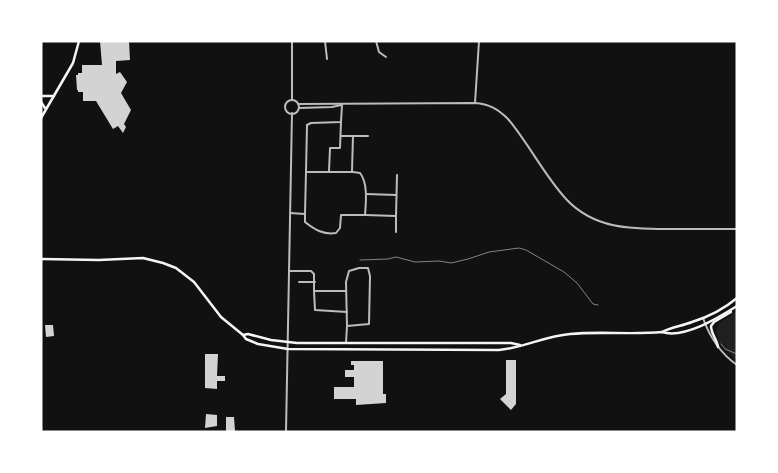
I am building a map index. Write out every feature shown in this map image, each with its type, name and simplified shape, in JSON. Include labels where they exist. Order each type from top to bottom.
[{"type":"main road","points":[[41,118],[73,63],[79,41]]},
{"type":"main road","points":[[41,96],[54,96]]},
{"type":"main road","points":[[41,102],[45,110]]},
{"type":"main road","points":[[41,259],[99,260],[143,258],[176,268],[194,282],[221,317],[246,339],[258,344],[288,349],[512,349],[569,334],[678,333],[699,327],[737,307]]},
{"type":"main road","points":[[662,332],[702,318],[727,306],[737,298]]},
{"type":"main road","points":[[718,347],[711,325],[737,307]]},
{"type":"main road","points":[[243,335],[248,334],[288,342],[511,343],[522,345]]},
{"type":"street","points":[[292,41],[292,100]]},
{"type":"street","points":[[325,41],[327,59]]},
{"type":"street","points":[[376,41],[378,52],[386,58]]},
{"type":"street","points":[[475,103],[479,41]]},
{"type":"street","points":[[292,100],[296,101],[299,108]]},
{"type":"street","points":[[292,100],[287,102],[285,107],[287,111],[297,112],[299,108]]},
{"type":"street","points":[[298,104],[336,103],[341,105]]},
{"type":"street","points":[[299,108],[332,108],[341,105],[475,103],[489,105],[496,108],[508,119],[562,194],[576,208],[593,219],[614,226],[634,229],[737,229]]},
{"type":"street","points":[[329,172],[330,148],[340,148],[341,105]]},
{"type":"street","points":[[286,432],[292,113]]},
{"type":"street","points":[[341,122],[311,123],[307,125],[305,222],[329,234],[336,233],[340,228],[341,215],[396,216]]},
{"type":"street","points":[[341,136],[368,136]]},
{"type":"street","points":[[352,172],[353,136]]},
{"type":"street","points":[[306,172],[360,173],[364,178],[366,194],[365,215]]},
{"type":"street","points":[[396,232],[397,175]]},
{"type":"street","points":[[366,194],[397,195]]},
{"type":"street","points":[[290,213],[304,214]]},
{"type":"street","points":[[346,343],[346,291],[349,271],[368,268],[370,276],[369,324],[347,326]]},
{"type":"street","points":[[289,271],[310,270],[314,274],[315,310],[346,312]]},
{"type":"street","points":[[299,282],[315,282]]},
{"type":"street","points":[[314,291],[346,291]]},
{"type":"street","points":[[702,318],[718,347],[737,365]]},
{"type":"path","points":[[360,260],[396,257],[415,262],[451,262],[468,259],[488,252],[519,248],[526,250],[564,272],[577,283],[593,304],[598,305]]},
{"type":"path","points":[[721,344],[725,349],[737,354]]},
{"type":"shaded area","points":[[737,311],[737,361],[719,343],[716,331],[719,323]]},
{"type":"building","points":[[100,41],[129,41],[130,60],[116,61],[116,74],[120,72],[127,82],[121,93],[131,110],[124,124],[126,127],[123,133],[118,126],[113,129],[96,101],[83,101],[83,92],[78,92],[77,90],[76,75],[82,73],[82,65],[102,65]]},
{"type":"building","points":[[45,325],[53,325],[54,336],[46,337]]},
{"type":"building","points":[[205,354],[218,354],[217,376],[225,376],[225,381],[217,381],[217,389],[205,388]]},
{"type":"building","points":[[506,360],[516,360],[516,404],[511,410],[500,399],[506,394]]},
{"type":"building","points":[[351,361],[383,361],[383,394],[386,394],[386,403],[356,405],[356,399],[334,399],[334,387],[354,387],[354,377],[345,377],[345,370],[354,370],[354,365],[351,365]]},
{"type":"building","points":[[206,414],[217,415],[217,426],[205,428]]},
{"type":"building","points":[[226,417],[234,417],[235,431],[226,431]]}]
